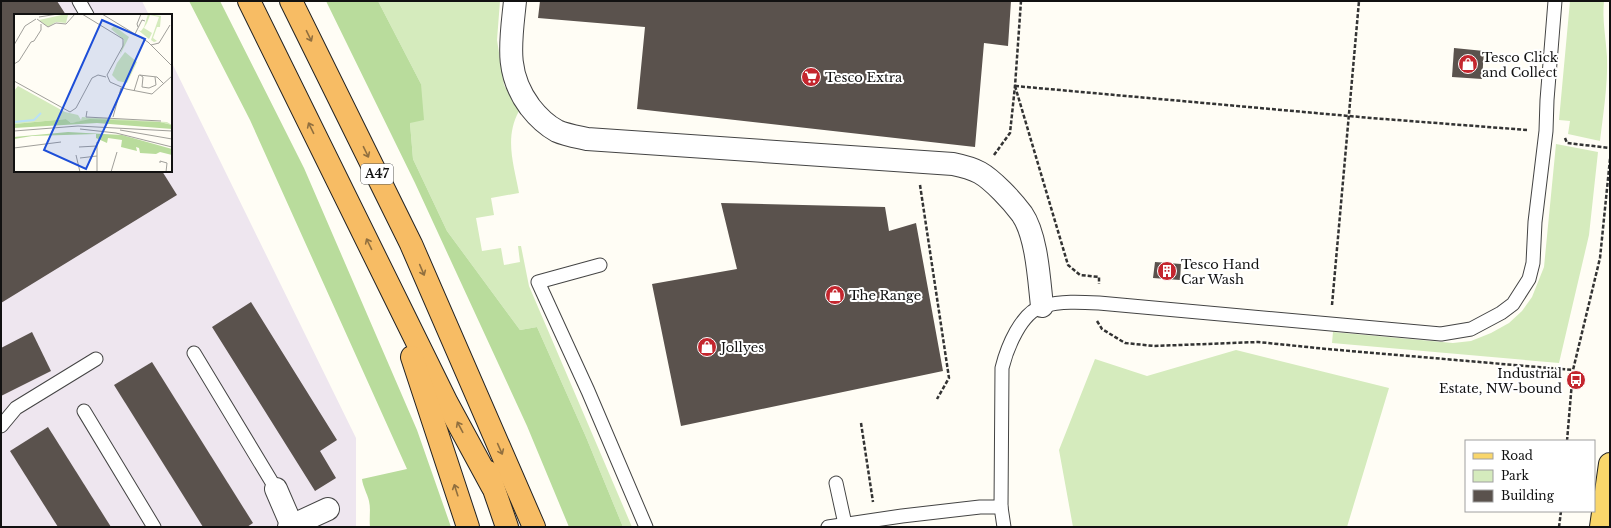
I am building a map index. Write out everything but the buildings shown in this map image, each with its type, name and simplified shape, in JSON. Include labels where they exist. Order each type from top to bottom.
[{"type":"highway","name":"A47","points":[[248,1],[447,403],[492,486]]},
{"type":"highway","name":"A47","points":[[291,1],[411,244],[456,349],[492,486],[507,527]]},
{"type":"highway","points":[[386,279],[468,527]]},
{"type":"highway","points":[[456,349],[534,527]]},
{"type":"main road","points":[[1601,527],[1610,464]]},
{"type":"street","points":[[515,1],[510,47],[513,74],[522,97],[537,117],[558,131],[587,139],[953,164],[972,168],[982,172],[1001,189],[1023,215],[1032,238],[1037,262],[1042,306]]},
{"type":"street","points":[[276,490],[291,526],[328,509]]},
{"type":"lane","points":[[79,1],[86,14]]},
{"type":"lane","points":[[1004,527],[1001,507],[1002,368],[1007,348],[1016,332],[1028,315],[1042,306],[1069,302],[1099,303],[1441,334],[1471,329],[1502,313],[1513,304],[1529,279],[1533,263],[1535,222],[1546,131],[1549,65],[1555,1]]},
{"type":"lane","points":[[600,265],[538,282],[588,390],[646,527]]},
{"type":"lane","points":[[194,353],[276,490]]},
{"type":"lane","points":[[1,426],[16,408],[96,359]]},
{"type":"lane","points":[[84,411],[154,527]]},
{"type":"lane","points":[[836,483],[845,524]]},
{"type":"lane","points":[[828,527],[980,507],[1001,507]]},
{"type":"path","points":[[982,172],[1010,133],[1021,1]]},
{"type":"path","points":[[1327,349],[1359,1]]},
{"type":"path","points":[[1015,86],[1546,131],[1563,134],[1567,143],[1610,148]]},
{"type":"path","points":[[1015,86],[1068,265],[1080,275],[1099,277],[1100,287]]},
{"type":"path","points":[[1567,440],[1573,370],[1600,258],[1609,191],[1610,159]]},
{"type":"path","points":[[918,178],[949,378],[937,399]]},
{"type":"path","points":[[1097,321],[1102,329],[1125,343],[1154,346],[1258,342],[1573,370]]},
{"type":"path","points":[[861,423],[875,520]]},
{"type":"path","points":[[1559,527],[1561,512]]},
{"type":"shaded area","points":[[1,1],[142,1],[148,14],[14,14],[14,172],[172,172],[172,63],[356,438],[356,527],[1,527]]},
{"type":"green space","points":[[189,1],[220,1],[304,168],[417,430],[451,527],[370,527],[370,504],[362,479],[407,469],[250,120]]},
{"type":"green space","points":[[326,1],[378,1],[421,84],[424,120],[410,123],[413,159],[447,231],[520,330],[537,327],[586,437],[623,527],[569,527],[527,426],[415,183]]},
{"type":"green space","points":[[378,1],[500,1],[497,40],[504,85],[519,111],[514,121],[511,141],[513,162],[519,193],[491,198],[494,215],[476,218],[482,251],[501,248],[504,265],[520,262],[518,246],[521,246],[529,286],[632,527],[623,527],[586,437],[537,327],[520,330],[447,231],[413,159],[410,123],[421,84]]},
{"type":"green space","points":[[1570,1],[1604,1],[1607,78],[1600,141],[1568,134],[1570,121],[1559,120]]},
{"type":"green space","points":[[1556,144],[1598,152],[1589,235],[1559,363],[1332,343],[1333,332],[1453,343],[1471,341],[1491,333],[1509,323],[1522,311],[1532,297],[1544,267]]},
{"type":"green space","points":[[1236,350],[1389,388],[1347,527],[1073,527],[1059,450],[1095,359],[1147,376]]},
{"type":"place","name":"Tesco Click and Collect","points":[[1468,64]]},
{"type":"place","name":"Tesco Extra","points":[[811,77]]},
{"type":"place","name":"Tesco Hand Car Wash","points":[[1167,271]]},
{"type":"place","name":"The Range","points":[[835,295]]},
{"type":"place","name":"Jollyes","points":[[707,347]]},
{"type":"place","name":"Industrial Estate, NW-bound","points":[[1576,380]]}]
